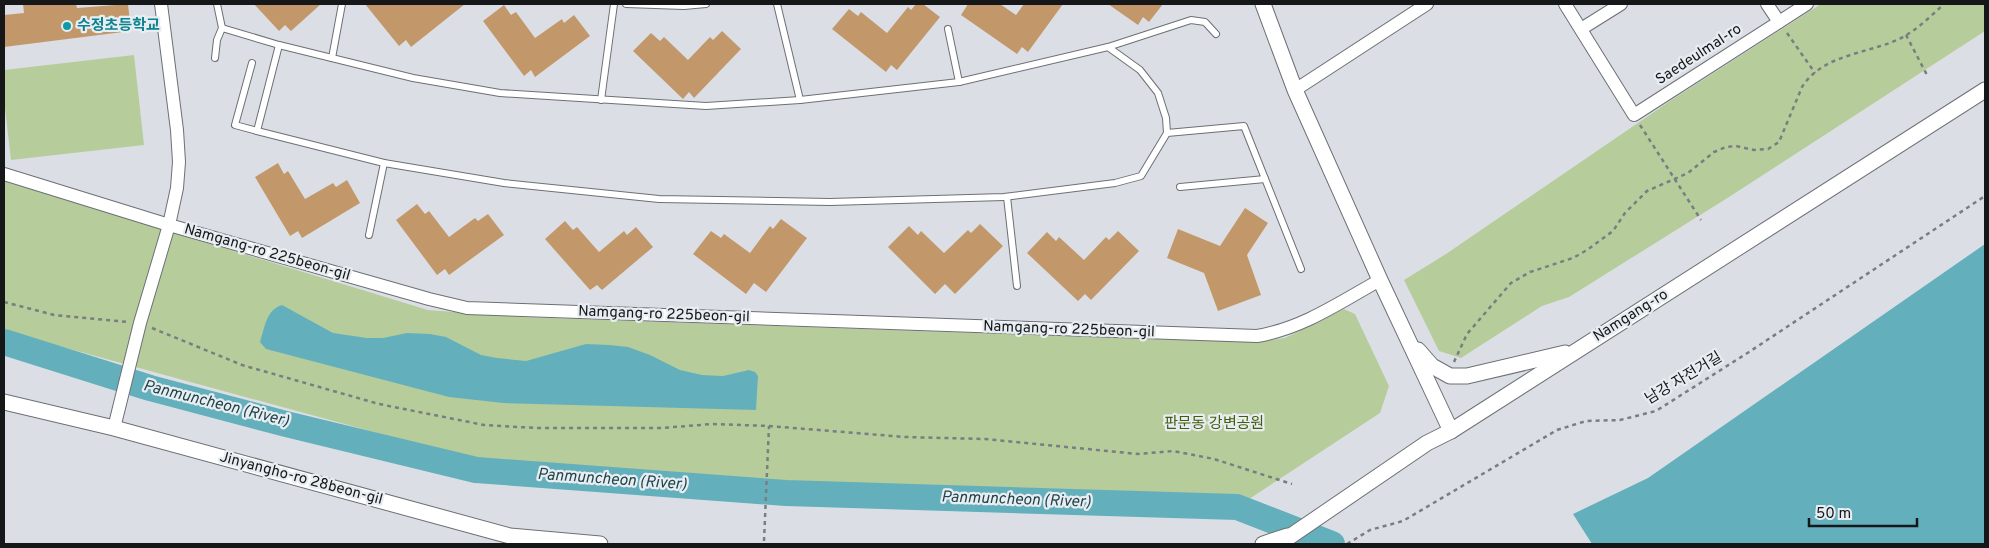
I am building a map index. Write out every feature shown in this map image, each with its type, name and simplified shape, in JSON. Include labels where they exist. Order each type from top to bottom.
[{"type":"street","name":"Namgang-ro 225beon-gil","points":[[161,4],[177,130],[179,162],[177,188],[169,225],[429,299],[467,308],[1257,336],[1279,332],[1304,324],[1380,280]]},
{"type":"street","points":[[1263,4],[1295,90],[1380,280],[1451,431]]},
{"type":"street","points":[[1295,90],[1427,4]]},
{"type":"street","points":[[1565,4],[1634,115]]},
{"type":"street","points":[[1581,29],[1621,4]]},
{"type":"street","points":[[1767,4],[1779,22]]},
{"type":"street","name":"Saedeulmal-ro","points":[[1634,115],[1807,4]]},
{"type":"street","name":"Namgang-ro","points":[[1279,544],[1427,443],[1451,431],[1985,90]]},
{"type":"street","points":[[4,174],[169,225],[140,324],[114,428]]},
{"type":"street","points":[[1408,340],[1432,366],[1450,376],[1467,376],[1576,351]]},
{"type":"street","name":"Jinyangho-ro 28beon-gil","points":[[4,402],[114,428],[510,536],[600,544]]},
{"type":"street","points":[[1263,544],[1293,534]]},
{"type":"lane","points":[[215,58],[217,40],[222,28],[216,4]]},
{"type":"lane","points":[[332,58],[342,4]]},
{"type":"lane","points":[[601,100],[614,4]]},
{"type":"lane","points":[[626,4],[684,6],[706,4]]},
{"type":"lane","points":[[777,4],[800,100]]},
{"type":"lane","points":[[222,28],[279,45],[413,78],[490,91],[706,106],[800,100],[959,82],[1108,47],[1191,20],[1204,22],[1216,34]]},
{"type":"lane","points":[[948,29],[959,82]]},
{"type":"lane","points":[[257,131],[279,45]]},
{"type":"lane","points":[[252,63],[235,125],[384,163],[504,183],[659,199],[830,202],[1007,197],[1115,183],[1142,176],[1167,133],[1166,118],[1158,93],[1140,70],[1108,47]]},
{"type":"lane","points":[[1167,133],[1244,126],[1302,269]]},
{"type":"lane","points":[[368,235],[384,163]]},
{"type":"lane","points":[[1180,187],[1265,179]]},
{"type":"lane","points":[[1007,197],[1017,286]]},
{"type":"path","points":[[1452,366],[1467,334],[1511,283],[1530,272],[1573,258],[1587,250],[1613,232],[1625,213],[1647,191],[1688,173],[1714,152],[1726,147],[1736,146],[1754,150],[1768,149],[1779,142],[1802,87],[1814,73],[1850,54],[1891,42],[1906,35],[1944,4]]},
{"type":"path","points":[[1779,22],[1814,73]]},
{"type":"path","points":[[1906,35],[1927,75]]},
{"type":"path","points":[[1634,115],[1701,220]]},
{"type":"path","name":"남강 자전거길","points":[[1347,544],[1370,530],[1403,520],[1557,430],[1586,421],[1620,420],[1656,412],[1985,196]]},
{"type":"path","points":[[4,302],[54,315],[140,324],[242,365],[379,404],[484,425],[536,428],[642,428],[713,424],[769,426],[886,436],[985,439],[1138,454],[1173,451],[1214,459],[1292,484]]},
{"type":"path","points":[[764,541],[769,426]]},
{"type":"green space","points":[[1821,4],[1985,4],[1985,31],[1729,197],[1569,297],[1542,306],[1461,358],[1439,351],[1404,280],[1446,254],[1673,99]]},
{"type":"green space","points":[[134,55],[144,145],[11,160],[4,100],[4,70]]},
{"type":"green space","name":"판문동 강변공원","points":[[4,181],[428,310],[520,317],[1146,339],[1262,341],[1285,338],[1344,309],[1355,314],[1389,386],[1380,413],[1237,507],[527,474],[15,334],[4,329]]},
{"type":"water","points":[[1985,244],[1985,544],[1592,544],[1573,514],[1648,478]]},
{"type":"water","points":[[282,305],[333,333],[367,338],[383,338],[407,333],[430,334],[446,337],[481,355],[497,358],[526,361],[586,344],[609,345],[628,347],[650,355],[680,370],[702,375],[723,376],[749,370],[755,372],[758,376],[756,410],[503,403],[449,397],[266,349],[260,342],[265,325],[269,315]]},
{"type":"building","name":"수정초등학교","points":[[23,4],[76,4],[77,8],[128,4],[131,31],[4,47],[4,15],[24,13]]},
{"type":"building","points":[[254,4],[321,4],[291,31],[285,25],[279,31]]},
{"type":"building","points":[[365,4],[465,4],[411,47],[406,40],[399,46]]},
{"type":"building","points":[[916,4],[923,4],[940,17],[897,70],[891,65],[886,72],[832,29],[849,9],[858,16],[861,12],[887,33],[908,7],[911,10]]},
{"type":"building","points":[[968,4],[1000,4],[1016,15],[1024,4],[1063,4],[1028,52],[1022,47],[1017,54],[961,15]]},
{"type":"building","points":[[1108,4],[1163,4],[1149,22],[1143,17],[1138,25]]},
{"type":"building","points":[[504,5],[511,15],[516,12],[535,38],[562,19],[564,23],[574,15],[590,36],[535,77],[531,70],[524,76],[483,21]]},
{"type":"building","points":[[722,31],[741,49],[694,98],[689,92],[683,99],[633,51],[651,33],[660,41],[664,37],[688,60],[710,37],[713,40]]},
{"type":"building","points":[[278,163],[284,174],[288,171],[305,199],[333,183],[336,187],[347,180],[360,203],[302,238],[298,231],[290,236],[255,177]]},
{"type":"building","points":[[417,204],[425,214],[429,211],[449,237],[475,218],[478,221],[488,214],[504,235],[449,275],[445,269],[437,275],[396,220]]},
{"type":"building","points":[[1245,208],[1268,223],[1247,255],[1261,295],[1218,311],[1204,273],[1167,258],[1178,229],[1220,246]]},
{"type":"building","points":[[781,219],[807,238],[766,292],[754,283],[746,294],[693,254],[711,231],[721,238],[724,234],[750,253],[770,226],[773,229]]},
{"type":"building","points":[[565,221],[573,230],[577,227],[599,252],[624,231],[627,235],[636,227],[653,247],[602,290],[597,285],[590,290],[545,239]]},
{"type":"building","points":[[980,224],[1003,246],[955,294],[945,284],[935,294],[888,247],[909,226],[918,235],[921,231],[944,253],[968,230],[971,233]]},
{"type":"building","points":[[1118,231],[1139,251],[1091,300],[1085,294],[1078,301],[1027,253],[1047,232],[1056,241],[1059,237],[1084,260],[1106,237],[1109,240]]},
{"type":"waterway","name":"Panmuncheon (River)","points":[[4,342],[150,388],[286,424],[476,470],[786,493],[1237,507],[1332,544]]},
{"type":"place","name":"수정초등학교","points":[[67,26]]}]
